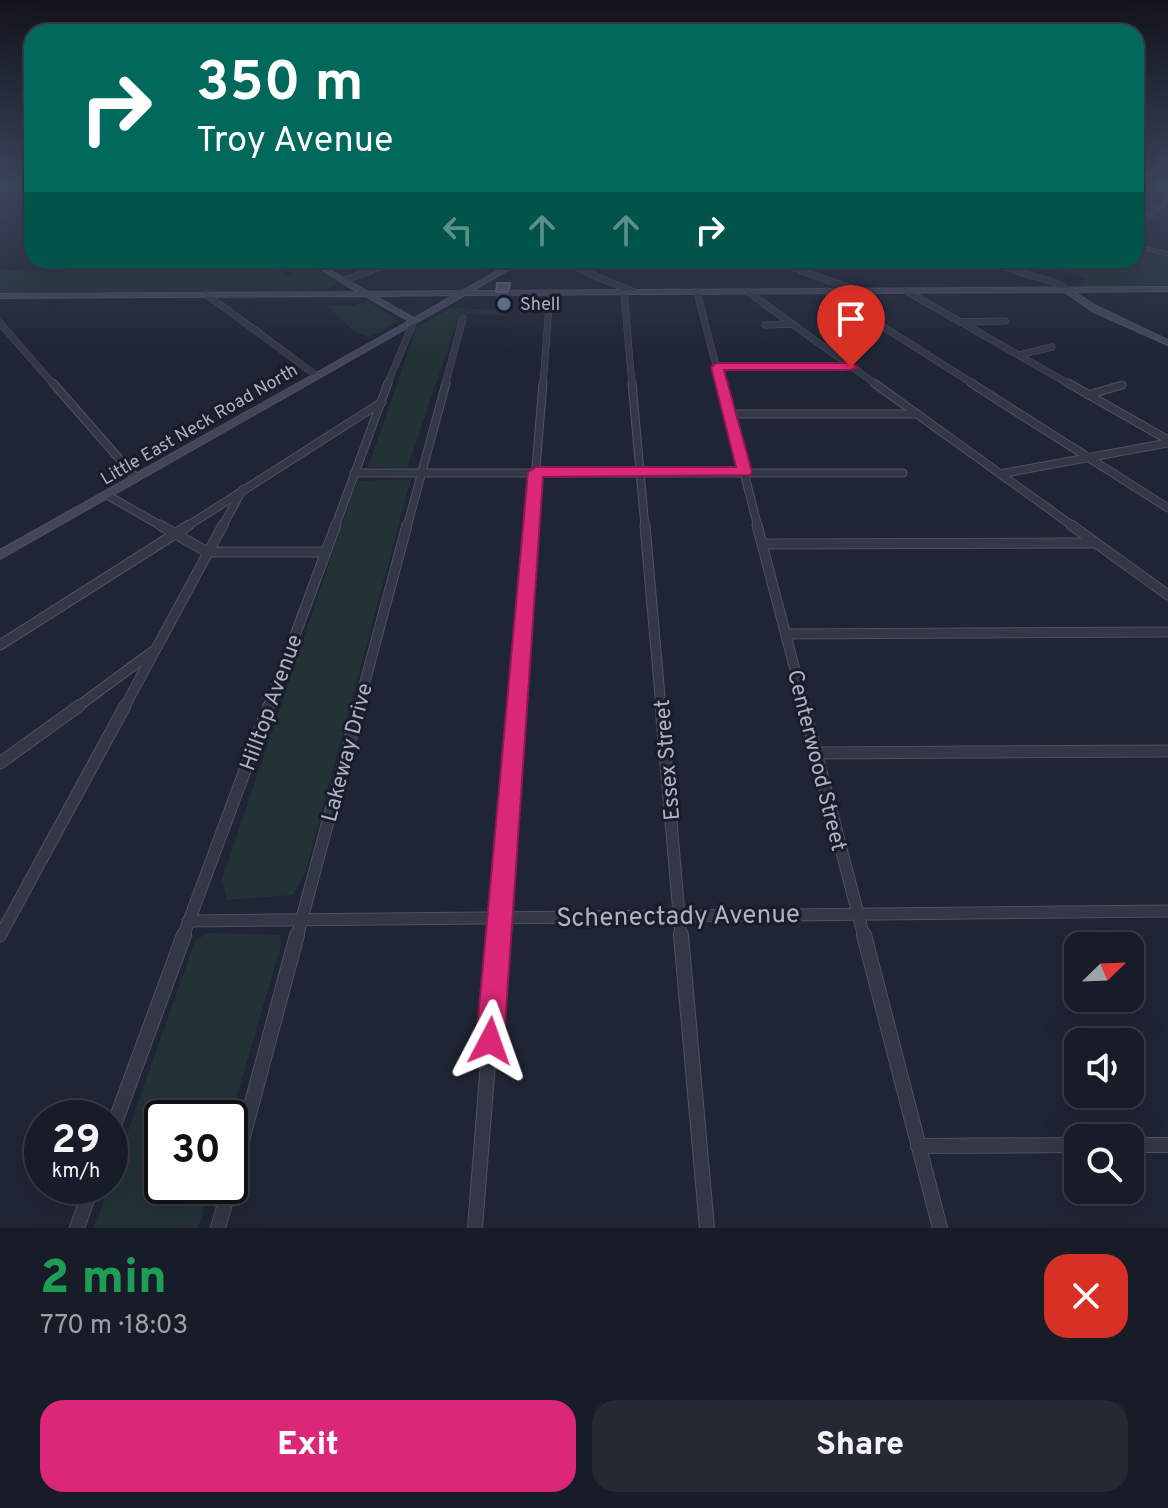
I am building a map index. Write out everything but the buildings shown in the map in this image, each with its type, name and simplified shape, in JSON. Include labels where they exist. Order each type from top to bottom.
[{"type":"main road","points":[[322,268],[414,321]]},
{"type":"main road","name":"Little East Neck Road North","points":[[0,555],[508,268]]},
{"type":"main road","points":[[319,293],[335,288],[344,280]]},
{"type":"main road","points":[[1067,290],[1095,309],[1168,343]]},
{"type":"main road","points":[[0,296],[1166,290]]},
{"type":"main road","points":[[383,339],[403,343]]},
{"type":"street","points":[[1144,248],[1168,254]]},
{"type":"street","points":[[344,280],[379,268]]},
{"type":"street","points":[[574,268],[630,292]]},
{"type":"street","points":[[792,268],[859,291]]},
{"type":"street","points":[[1006,268],[1054,282],[1067,290]]},
{"type":"street","points":[[827,291],[1168,508]]},
{"type":"street","points":[[906,291],[1168,442]]},
{"type":"street","points":[[475,1228],[550,292]]},
{"type":"street","name":"Essex Street","points":[[630,292],[640,473],[707,1228]]},
{"type":"street","name":"Centerwood Street","points":[[697,292],[940,1228]]},
{"type":"street","points":[[748,292],[1168,595]]},
{"type":"street","points":[[206,294],[317,376]]},
{"type":"street","name":"Lakeway Drive","points":[[248,1119],[463,318]]},
{"type":"street","name":"Hilltop Avenue","points":[[123,1100],[354,473],[414,321]]},
{"type":"street","points":[[960,322],[1005,321]]},
{"type":"street","points":[[0,323],[136,478]]},
{"type":"street","points":[[765,325],[793,324]]},
{"type":"street","points":[[1019,355],[1052,347]]},
{"type":"street","points":[[717,367],[851,367]]},
{"type":"street","points":[[1088,395],[1122,385]]},
{"type":"street","points":[[0,645],[382,402]]},
{"type":"street","points":[[729,414],[917,414]]},
{"type":"street","points":[[1000,474],[1168,442]]},
{"type":"street","points":[[354,473],[903,473]]},
{"type":"street","points":[[0,936],[243,489]]},
{"type":"street","points":[[107,495],[207,552],[325,552]]},
{"type":"street","points":[[763,544],[1097,543]]},
{"type":"street","points":[[786,634],[1168,632]]},
{"type":"street","points":[[0,763],[154,650]]},
{"type":"street","points":[[817,753],[1168,751]]},
{"type":"street","name":"Schenectady Avenue","points":[[188,921],[1168,911]]},
{"type":"street","points":[[918,1146],[1064,1145]]},
{"type":"street","points":[[1144,1145],[1168,1145]]},
{"type":"street","points":[[77,1228],[86,1204]]},
{"type":"street","name":"Lakeway Drive","points":[[218,1228],[225,1204]]},
{"type":"shaded area","points":[[1144,253],[1168,256],[1168,287],[1093,288],[1077,283],[1085,279],[1061,268],[1144,268]]},
{"type":"shaded area","points":[[86,268],[277,268],[288,277],[293,275],[287,268],[313,268],[338,282],[332,288],[318,290],[0,293],[0,270],[58,272]]},
{"type":"shaded area","points":[[367,300],[398,321],[370,337],[356,333],[327,306],[353,306]]},
{"type":"shaded area","points":[[451,308],[506,310],[503,315],[460,314],[407,468],[368,467],[417,327]]},
{"type":"shaded area","points":[[411,479],[305,873],[293,895],[227,900],[222,879],[357,481]]},
{"type":"shaded area","points":[[207,933],[279,935],[281,945],[236,1100],[144,1100],[144,1204],[205,1204],[198,1228],[94,1228],[102,1204],[128,1204],[128,1131],[195,941]]},
{"type":"place","name":"Shell","points":[[504,304]]},
{"type":"route","points":[[490,1041],[536,472],[744,472],[717,367],[851,367]]}]
